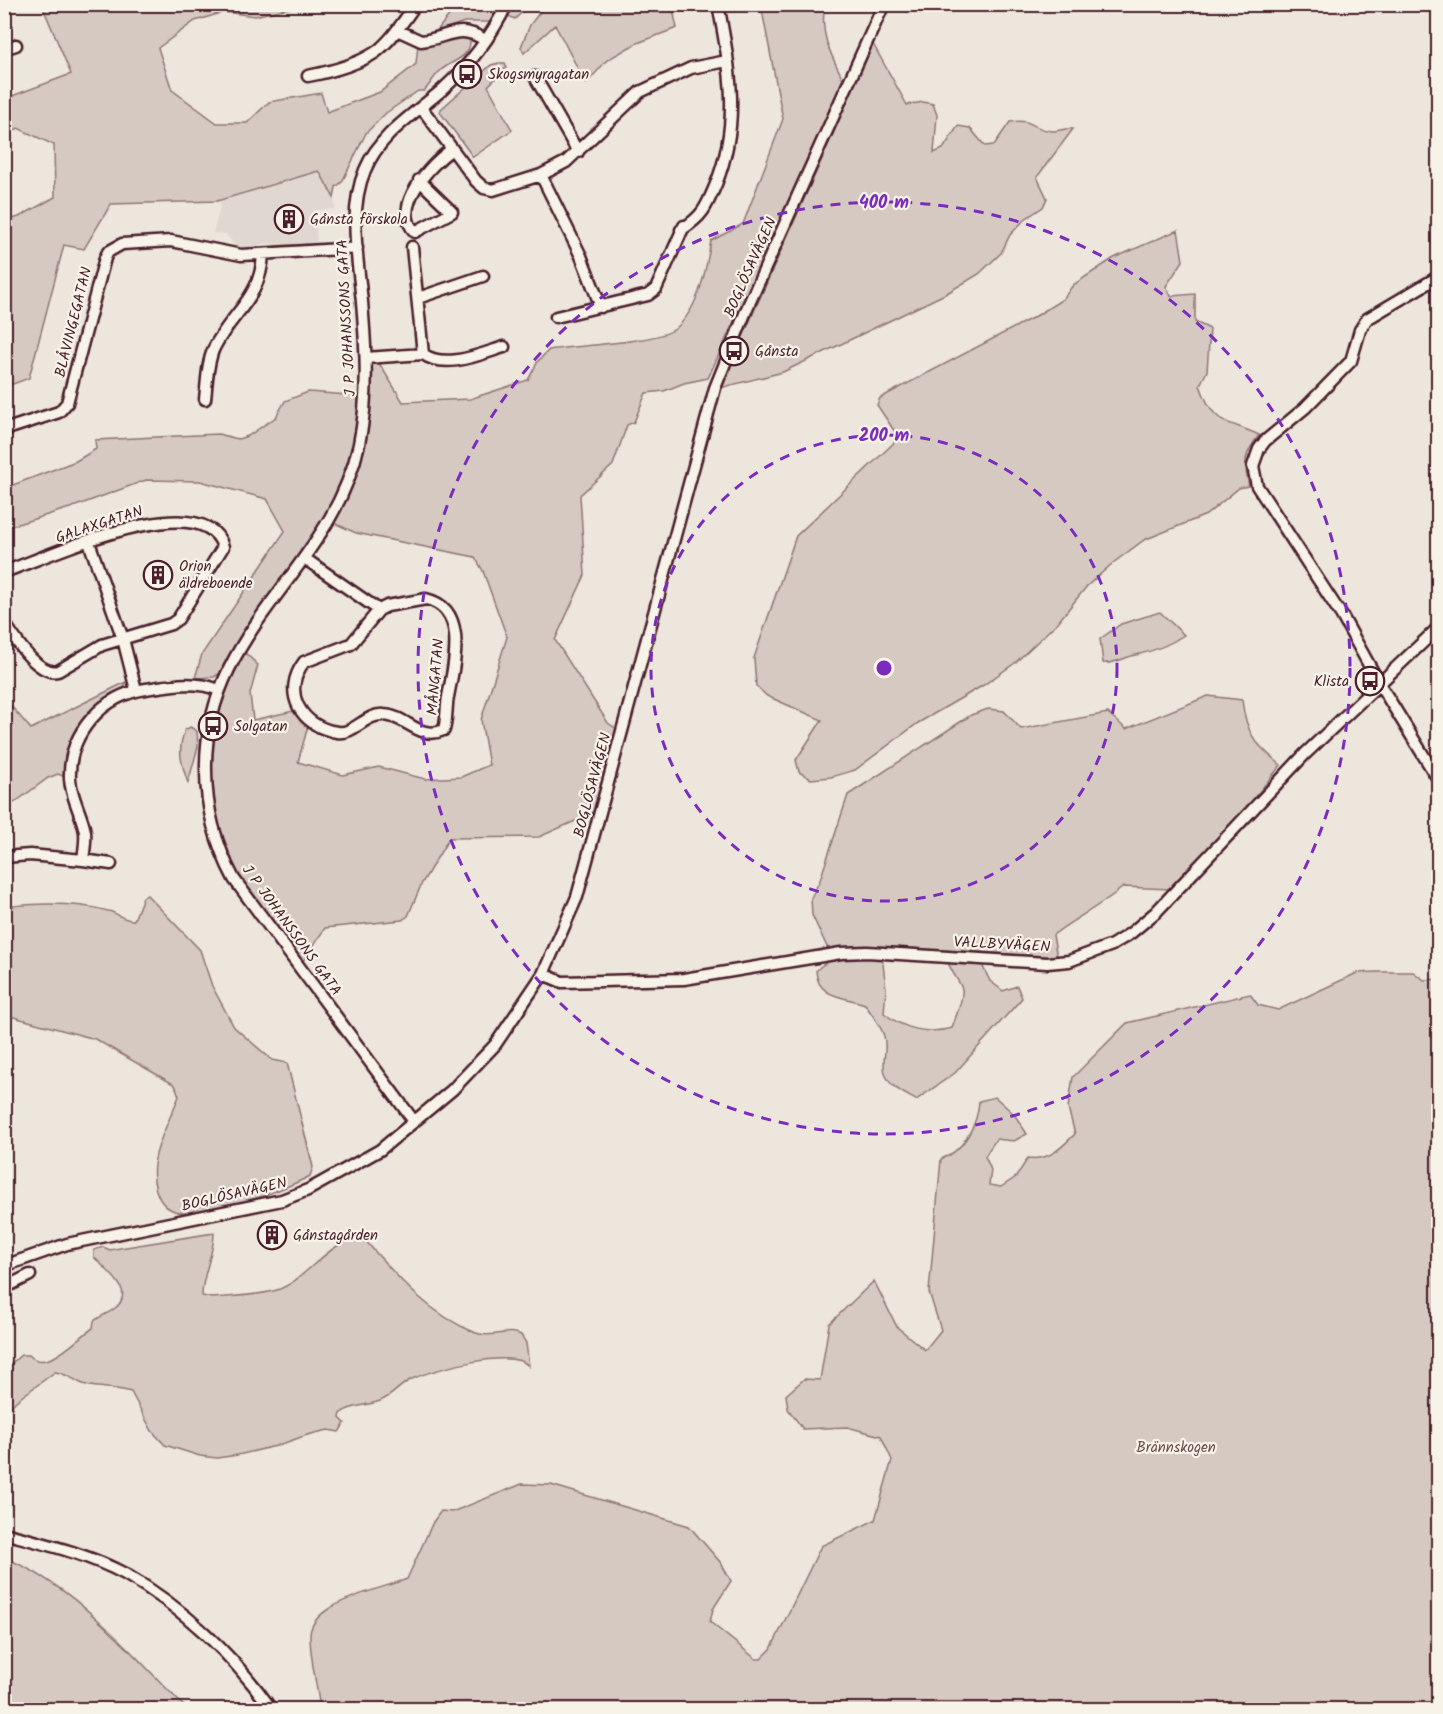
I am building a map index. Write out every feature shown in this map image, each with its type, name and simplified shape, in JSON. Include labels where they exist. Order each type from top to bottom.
[{"type":"street","points":[[308,76],[326,73],[375,52],[397,30],[416,4]]},
{"type":"street","name":"J P JOHANSSONS GATA","points":[[413,1120],[245,896],[222,857],[213,829],[206,789],[207,740],[219,690],[239,647],[328,523],[352,466],[366,400],[366,358],[357,248],[358,195],[370,158],[396,126],[421,107],[468,63],[507,4]]},
{"type":"street","points":[[556,317],[638,299],[656,289],[681,230],[709,202],[728,149],[732,127],[733,104],[718,4]]},
{"type":"street","name":"BOGLÖSAVÄGEN","points":[[4,1266],[67,1244],[282,1200],[354,1165],[380,1149],[452,1090],[495,1045],[543,974],[577,897],[715,388],[748,306],[884,4]]},
{"type":"street","points":[[397,30],[421,41],[456,31],[472,32],[485,40]]},
{"type":"street","points":[[4,49],[16,45]]},
{"type":"street","points":[[421,107],[484,188],[501,189],[541,175],[566,162],[640,92],[691,68],[727,61]]},
{"type":"street","points":[[535,77],[578,152]]},
{"type":"street","points":[[419,180],[452,212],[415,232],[411,226],[410,203],[419,180],[452,149]]},
{"type":"street","points":[[541,175],[581,256],[601,307]]},
{"type":"street","name":"BLÅVINGEGATAN","points":[[4,430],[58,412],[67,403],[105,258],[114,247],[122,244],[171,241],[230,254],[357,248]]},
{"type":"street","points":[[412,247],[423,354]]},
{"type":"street","points":[[206,399],[214,349],[254,292],[260,275],[263,254]]},
{"type":"street","points":[[418,298],[483,276]]},
{"type":"street","points":[[1438,277],[1367,319],[1360,330],[1351,362],[1292,420],[1265,441],[1259,449],[1253,466],[1257,486],[1342,616],[1379,683],[1438,779]]},
{"type":"street","points":[[366,358],[423,354],[430,359],[453,360],[504,347]]},
{"type":"street","name":"GALAXGATAN","points":[[4,572],[152,521],[172,520],[198,524],[216,533],[223,547],[178,619],[102,645],[65,668],[52,672],[40,668],[4,622]]},
{"type":"street","points":[[89,542],[123,639],[136,690]]},
{"type":"street","points":[[304,558],[379,610]]},
{"type":"street","name":"MÅNGATAN","points":[[426,599],[443,604],[449,610],[454,629],[453,664],[444,730],[423,732],[384,714],[376,715],[346,732],[338,732],[313,723],[297,708],[294,684],[298,670],[304,662],[351,644],[379,610],[397,603],[426,599]]},
{"type":"street","name":"VALLBYVÄGEN","points":[[543,974],[562,982],[620,982],[684,979],[841,953],[906,954],[1047,963],[1092,954],[1131,933],[1156,912],[1305,754],[1438,628]]},
{"type":"street","points":[[83,860],[85,832],[72,795],[70,777],[72,754],[78,738],[92,716],[113,700],[136,690],[196,683],[219,690]]},
{"type":"street","points":[[4,857],[30,855],[111,864]]},
{"type":"street","points":[[4,1288],[30,1275]]},
{"type":"street","points":[[4,1533],[94,1560],[125,1574],[155,1593],[208,1637],[241,1669],[272,1710]]},
{"type":"shaded area","points":[[320,171],[334,198],[335,209],[315,210],[317,245],[280,247],[270,243],[238,249],[226,234],[213,233],[222,200]]},
{"type":"green space","points":[[42,5],[301,5],[255,16],[224,12],[195,21],[158,48],[172,90],[217,123],[247,123],[269,102],[321,93],[327,112],[380,92],[416,64],[418,45],[463,37],[470,40],[463,56],[443,68],[424,91],[418,91],[386,113],[366,133],[342,182],[336,187],[334,198],[319,171],[217,201],[111,204],[84,249],[64,245],[29,378],[5,387],[5,221],[19,217],[55,197],[54,145],[18,128],[5,136],[4,99],[71,74]]},
{"type":"green space","points":[[457,5],[500,5],[490,22],[464,22],[436,32]]},
{"type":"green space","points":[[511,5],[529,5],[515,19],[506,15]]},
{"type":"green space","points":[[545,5],[672,5],[677,28],[635,44],[607,60],[586,84],[555,25],[524,53],[521,47],[530,25]]},
{"type":"green space","points":[[761,5],[825,5],[825,35],[844,81],[708,378],[684,383],[664,391],[646,393],[634,422],[627,425],[613,465],[580,495],[585,575],[555,640],[608,723],[617,729],[596,812],[539,837],[449,838],[422,883],[408,916],[402,920],[325,928],[303,961],[243,884],[228,856],[213,806],[212,752],[216,726],[232,675],[244,652],[258,665],[250,694],[253,720],[293,711],[308,726],[298,762],[343,775],[379,767],[425,779],[461,777],[489,765],[481,720],[507,637],[483,571],[475,557],[356,533],[334,523],[351,484],[362,446],[371,364],[379,363],[403,402],[470,399],[528,380],[538,361],[549,350],[652,337],[675,329],[696,300],[704,276],[711,241],[743,224],[783,119]]},
{"type":"green space","points":[[873,44],[907,105],[923,102],[933,104],[937,115],[934,153],[943,149],[958,126],[970,128],[985,146],[994,145],[1010,122],[1029,123],[1041,129],[1053,131],[1073,129],[1037,177],[1047,198],[1043,207],[1025,219],[1010,235],[1001,253],[979,274],[947,293],[783,372],[720,388]]},
{"type":"green space","points":[[505,63],[507,67],[488,86],[512,130],[473,157],[440,112],[491,65]]},
{"type":"green space","points":[[1178,230],[1183,261],[1166,286],[1171,296],[1195,294],[1195,322],[1210,329],[1207,371],[1200,385],[1210,408],[1229,423],[1259,435],[1246,459],[1249,486],[1239,488],[1206,515],[1144,540],[1087,586],[1058,622],[1015,663],[982,686],[918,723],[855,770],[831,777],[811,779],[799,772],[796,760],[822,720],[767,696],[756,686],[754,658],[796,536],[899,438],[877,405],[880,398],[1036,316],[1063,299],[1073,285],[1114,258]]},
{"type":"green space","points":[[308,392],[361,396],[355,439],[347,471],[331,507],[302,555],[236,647],[222,672],[214,677],[195,678],[202,654],[285,531],[267,499],[200,481],[146,480],[73,507],[5,528],[5,488],[76,461],[96,449],[95,440],[218,434],[238,439],[248,436],[276,417],[285,401]]},
{"type":"green space","points":[[1160,612],[1184,635],[1155,650],[1103,663],[1100,639],[1121,624]]},
{"type":"green space","points":[[126,682],[124,689],[99,706],[82,725],[71,747],[65,777],[58,774],[48,778],[14,803],[5,802],[4,698],[31,729]]},
{"type":"green space","points":[[1208,696],[1242,700],[1246,722],[1253,737],[1264,751],[1281,765],[1251,802],[1171,889],[1123,887],[1053,935],[1057,957],[905,948],[828,949],[812,915],[811,898],[820,880],[848,795],[971,715],[988,709],[1004,711],[1021,729],[1108,713],[1126,729]]},
{"type":"green space","points":[[190,727],[197,731],[198,747],[188,783],[181,750],[185,730]]},
{"type":"green space","points":[[147,895],[200,950],[212,986],[234,1027],[272,1060],[287,1063],[313,1167],[310,1176],[261,1197],[219,1209],[183,1212],[170,1209],[158,1196],[154,1184],[154,1171],[158,1147],[179,1096],[175,1085],[95,1039],[10,1016],[5,1017],[4,907],[43,904],[83,906],[134,920],[143,897]]},
{"type":"green space","points":[[882,956],[886,989],[884,1013],[908,1027],[925,1031],[952,1028],[961,1003],[962,989],[948,962],[982,965],[990,981],[1003,991],[1017,986],[1022,998],[955,1073],[916,1100],[894,1086],[886,1077],[884,1036],[865,1004],[827,992],[818,980],[816,971],[829,961],[846,957]]},
{"type":"green space","name":"Brännskogen","points":[[1413,972],[1424,980],[1438,979],[1438,1709],[320,1709],[310,1644],[313,1624],[322,1614],[349,1598],[407,1579],[433,1522],[441,1511],[452,1512],[522,1484],[551,1485],[689,1526],[721,1563],[731,1581],[713,1609],[710,1622],[756,1659],[761,1659],[771,1649],[821,1546],[875,1520],[892,1460],[881,1436],[847,1427],[803,1429],[788,1409],[786,1395],[804,1379],[820,1380],[829,1324],[874,1281],[897,1327],[925,1350],[941,1330],[929,1292],[941,1159],[956,1150],[968,1136],[976,1119],[979,1101],[995,1097],[1014,1114],[1027,1134],[1014,1141],[996,1139],[985,1156],[991,1170],[989,1185],[1001,1187],[1016,1177],[1028,1158],[1042,1157],[1060,1149],[1075,1134],[1068,1108],[1073,1077],[1127,1023],[1250,994],[1258,1005],[1278,1010],[1357,973]]},
{"type":"green space","points":[[214,1233],[202,1296],[212,1298],[245,1296],[277,1290],[299,1277],[340,1244],[364,1239],[414,1293],[443,1316],[482,1335],[516,1333],[521,1335],[526,1343],[529,1366],[520,1361],[506,1359],[471,1362],[435,1371],[410,1380],[380,1401],[345,1410],[341,1413],[340,1418],[345,1423],[339,1432],[328,1430],[276,1446],[217,1458],[200,1456],[165,1445],[152,1431],[131,1392],[86,1385],[55,1372],[16,1401],[5,1413],[5,1369],[21,1355],[29,1355],[36,1360],[53,1358],[93,1328],[94,1321],[121,1302],[123,1295],[118,1282],[94,1257],[94,1250],[103,1247],[110,1250]]},
{"type":"green space","points":[[5,1558],[32,1571],[80,1604],[103,1624],[187,1709],[5,1709]]},
{"type":"place","name":"Skogsmyragatan","points":[[467,74]]},
{"type":"place","name":"Gånsta förskola","points":[[289,219]]},
{"type":"place","name":"Gånsta","points":[[734,351]]},
{"type":"place","name":"Orion äldreboende","points":[[158,575]]},
{"type":"place","name":"Klista","points":[[1370,681]]},
{"type":"place","name":"Solgatan","points":[[213,726]]},
{"type":"place","name":"Gånstagården","points":[[272,1235]]}]
